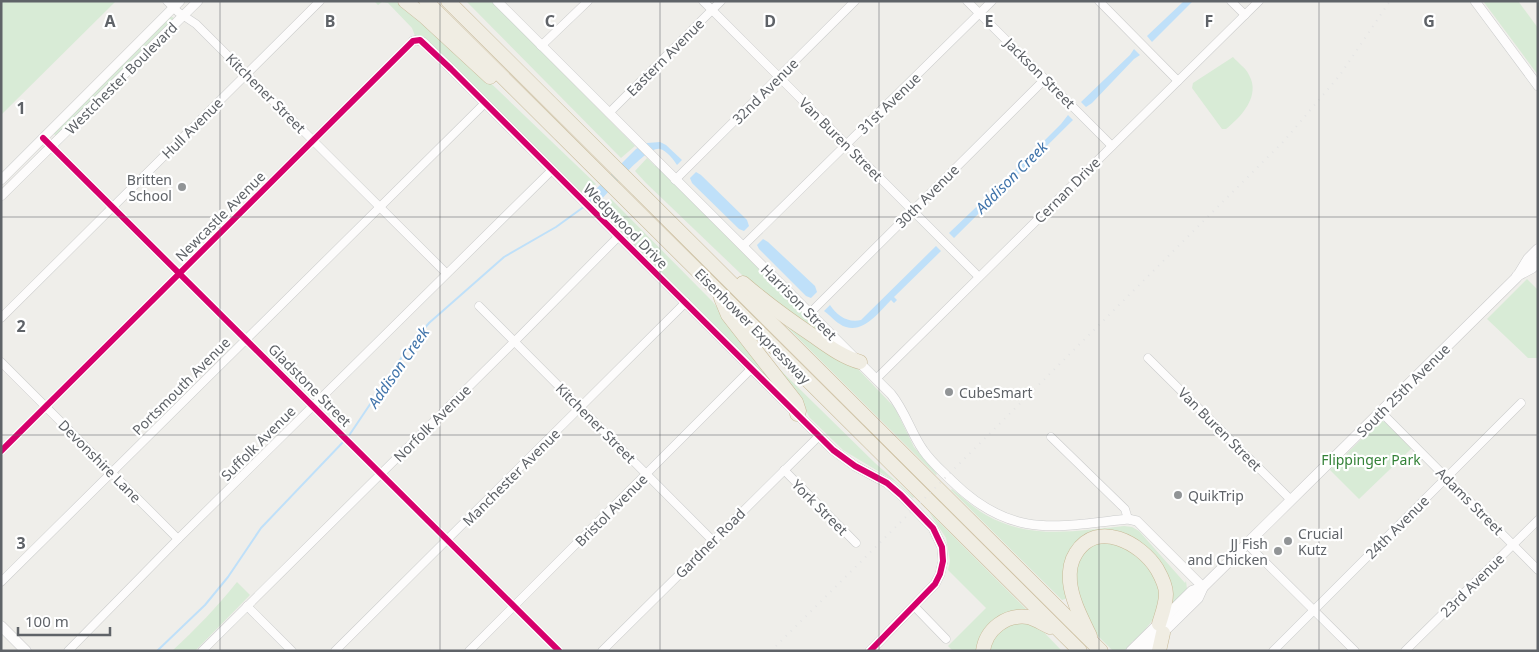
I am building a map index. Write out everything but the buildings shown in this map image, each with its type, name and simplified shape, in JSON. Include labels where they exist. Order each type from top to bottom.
[{"type":"highway","points":[[405,1],[495,81],[554,138],[574,147]]},
{"type":"highway","name":"Eisenhower Expressway","points":[[426,1],[1080,651]]},
{"type":"highway","name":"Eisenhower Expressway","points":[[448,1],[1097,647]]},
{"type":"highway","points":[[698,249],[723,264],[760,297],[802,328],[841,355],[860,362]]},
{"type":"highway","points":[[718,290],[728,315],[796,402],[799,411],[797,414]]},
{"type":"highway","points":[[1097,647],[1073,598],[1069,572],[1070,564],[1077,551],[1089,540],[1112,536],[1126,540],[1138,547],[1154,564],[1161,575],[1166,593],[1159,651]]},
{"type":"highway","points":[[983,651],[990,632],[1000,623],[1011,618],[1027,617],[1060,631]]},
{"type":"main road","name":"South 25th Avenue","points":[[1136,650],[1161,628],[1192,591],[1203,587],[1248,544],[1516,277],[1528,259],[1538,249]]},
{"type":"main road","name":"South 25th Avenue","points":[[1516,277],[1532,268],[1538,262]]},
{"type":"main road","points":[[1,626],[26,651]]},
{"type":"street","name":"Westchester Boulevard","points":[[1,196],[198,1]]},
{"type":"street","name":"Hull Avenue","points":[[1,318],[320,1]]},
{"type":"street","name":"Harrison Street","points":[[496,1],[860,362],[898,403],[919,444],[929,458],[965,493],[993,512],[1025,524],[1062,527],[1128,519]]},
{"type":"street","points":[[542,46],[588,1]]},
{"type":"street","name":"Van Buren Street","points":[[703,1],[979,277]]},
{"type":"street","name":"Eastern Avenue","points":[[609,113],[721,1]]},
{"type":"street","name":"32nd Avenue","points":[[675,180],[856,1]]},
{"type":"street","name":"Jackson Street","points":[[967,1],[1112,146]]},
{"type":"street","name":"31st Avenue","points":[[742,246],[992,1]]},
{"type":"street","points":[[1099,1],[1178,81]]},
{"type":"street","points":[[1231,1],[1245,15]]},
{"type":"street","name":"Cernan Drive","points":[[876,379],[1259,1]]},
{"type":"street","points":[[1475,1],[1538,86]]},
{"type":"street","name":"Westchester Boulevard","points":[[1,180],[174,3]]},
{"type":"street","name":"Kitchener Street","points":[[174,3],[184,16],[196,24],[247,74],[446,274]]},
{"type":"street","name":"Wedgwood Drive","points":[[413,41],[423,42],[686,302],[818,436],[844,459],[895,489],[937,533],[944,555],[936,584],[870,651]]},
{"type":"street","name":"Newcastle Avenue","points":[[1,450],[413,41]]},
{"type":"street","name":"30th Avenue","points":[[810,313],[1045,79]]},
{"type":"street","name":"Portsmouth Avenue","points":[[1,582],[485,103]]},
{"type":"street","name":"Gladstone Street","points":[[43,138],[559,651]]},
{"type":"street","name":"Suffolk Avenue","points":[[68,651],[178,539],[552,170]]},
{"type":"street","name":"Norfolk Avenue","points":[[202,651],[514,342],[618,236]]},
{"type":"street","name":"Manchester Avenue","points":[[335,651],[686,302]]},
{"type":"street","name":"Kitchener Street","points":[[479,306],[712,540]]},
{"type":"street","name":"Van Buren Street","points":[[1148,358],[1292,500]]},
{"type":"street","name":"Devonshire Lane","points":[[1,362],[178,539]]},
{"type":"street","name":"Bristol Avenue","points":[[469,651],[751,369]]},
{"type":"street","name":"24th Avenue","points":[[1273,651],[1521,404]]},
{"type":"street","name":"Adams Street","points":[[1380,412],[1538,570]]},
{"type":"street","name":"Gardner Road","points":[[602,651],[818,436]]},
{"type":"street","points":[[1051,437],[1125,510],[1128,519],[1137,521],[1203,587]]},
{"type":"street","name":"York Street","points":[[784,470],[856,543]]},
{"type":"street","name":"23rd Avenue","points":[[1405,651],[1538,520]]},
{"type":"street","points":[[1248,544],[1355,651]]},
{"type":"street","points":[[247,606],[292,651]]},
{"type":"street","points":[[914,607],[946,639]]},
{"type":"green space","points":[[1,1],[116,1],[1,115]]},
{"type":"green space","points":[[374,1],[397,1],[476,69],[596,184],[585,195],[578,191],[428,41],[422,37],[415,36],[412,28],[388,3],[382,2],[378,5]]},
{"type":"green space","points":[[466,1],[491,1],[635,146],[621,158]]},
{"type":"green space","points":[[1483,1],[1518,1],[1538,28],[1538,75]]},
{"type":"green space","points":[[170,16],[174,18],[56,136],[53,133]]},
{"type":"green space","points":[[1233,57],[1248,72],[1253,91],[1248,105],[1243,112],[1226,129],[1222,129],[1192,88],[1193,83]]},
{"type":"green space","points":[[647,158],[841,349],[766,298],[646,183],[635,171]]},
{"type":"green space","points":[[611,199],[712,301],[793,405],[604,217],[600,210]]},
{"type":"green space","points":[[1527,279],[1538,290],[1538,358],[1528,358],[1487,319]]},
{"type":"green space","points":[[775,315],[856,367],[895,408],[914,447],[937,474],[936,475]]},
{"type":"green space","points":[[760,350],[875,463],[914,497],[896,482],[843,450],[809,417],[803,403]]},
{"type":"green space","name":"Flippinger Park","points":[[1382,421],[1387,423],[1412,448],[1359,499],[1330,470]]},
{"type":"green space","points":[[952,489],[986,515],[1019,528],[1054,532],[1124,526],[1132,527],[1139,531],[1185,583],[1186,581],[1187,589],[1166,611],[1167,603],[1136,542],[1081,541],[1068,598],[1062,600]]},
{"type":"green space","points":[[929,512],[1027,610],[1018,614],[980,651],[953,651],[948,646],[986,608],[948,570],[950,561],[946,538]]},
{"type":"green space","points":[[1096,542],[1124,544],[1149,565],[1161,592],[1156,616],[1135,642],[1133,641],[1124,651],[1113,651],[1095,633],[1085,614],[1075,582],[1079,556]]},
{"type":"green space","points":[[237,582],[250,595],[195,651],[172,651],[206,618]]},
{"type":"green space","points":[[1013,623],[1036,624],[1062,651],[988,651],[994,636]]},
{"type":"water","points":[[1184,1],[1193,1],[1152,42],[1147,36]]},
{"type":"water","points":[[1134,49],[1140,55],[1086,107],[1081,102]]},
{"type":"water","points":[[1068,115],[1073,120],[954,238],[949,233],[1016,169]]},
{"type":"water","points":[[660,142],[682,160],[677,165],[665,151],[660,149],[654,150],[636,163],[596,206],[587,198],[636,149],[647,143]]},
{"type":"water","points":[[696,172],[747,220],[749,226],[744,231],[739,229],[692,183],[690,178]]},
{"type":"water","points":[[763,239],[815,286],[817,292],[811,298],[806,296],[759,249],[757,245]]},
{"type":"water","points":[[936,246],[941,251],[894,297],[897,300],[894,303],[891,300],[877,315],[865,324],[853,328],[846,327],[824,311],[830,305],[843,318],[856,321],[861,320]]},
{"type":"waterway","name":"Addison Creek","points":[[348,437],[410,345],[429,323],[504,257],[556,227],[585,206]]},
{"type":"waterway","name":"Addison Creek","points":[[157,651],[205,605],[228,577],[261,528],[345,440]]},
{"type":"railway","points":[[771,651],[1284,141],[1340,75],[1390,1]]},
{"type":"cycle path","points":[[1,451],[413,41],[420,40],[833,450],[855,466],[887,483],[933,528],[942,547],[943,561],[935,584],[870,651]]},
{"type":"cycle path","points":[[43,138],[559,651]]},
{"type":"place","name":"Britten School","points":[[182,187]]},
{"type":"place","name":"CubeSmart","points":[[949,392]]},
{"type":"place","name":"QuikTrip","points":[[1178,495]]},
{"type":"place","name":"Crucial Kutz","points":[[1288,541]]},
{"type":"place","name":"JJ Fish and Chicken","points":[[1278,551]]}]
